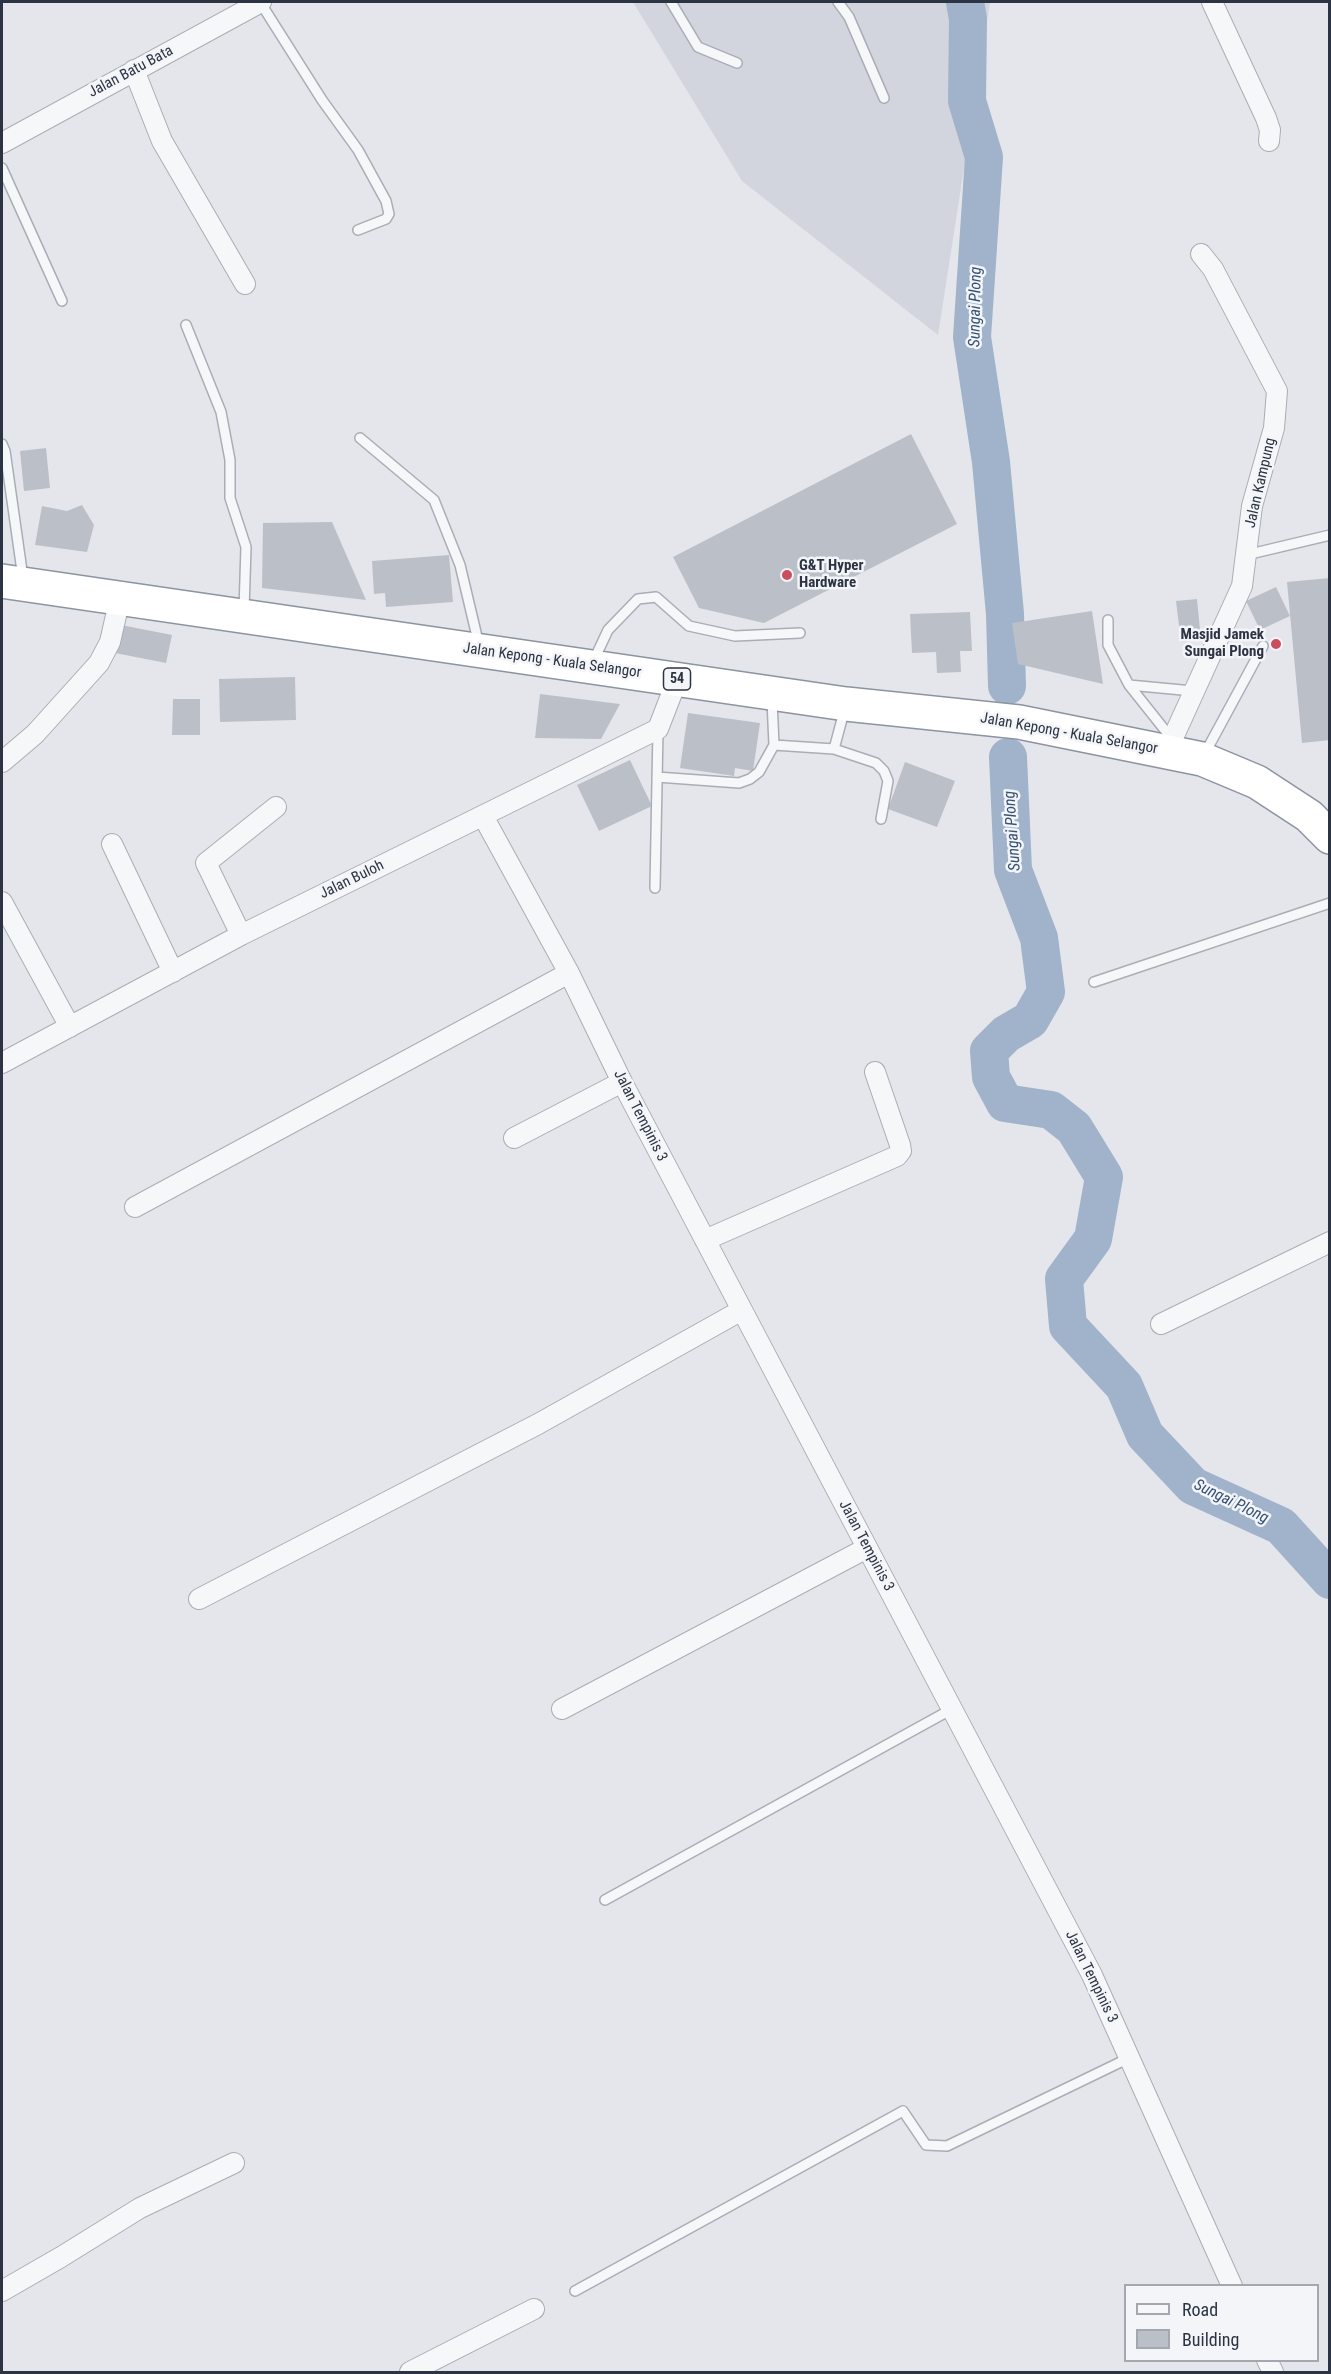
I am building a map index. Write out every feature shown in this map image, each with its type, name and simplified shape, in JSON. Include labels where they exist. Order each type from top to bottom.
[{"type":"highway","name":"Jalan Kepong - Kuala Selangor","points":[[13,582],[846,704],[1019,722],[1170,745],[1257,782],[1309,816],[1329,837]]},
{"type":"street","name":"Jalan Batu Bata","points":[[2,143],[261,2]]},
{"type":"street","points":[[1212,2],[1266,118],[1270,130],[1269,141]]},
{"type":"street","points":[[134,70],[162,141],[245,284]]},
{"type":"street","name":"Jalan Kampung","points":[[1170,745],[1242,586],[1252,506],[1274,428],[1277,392],[1213,269],[1201,254]]},
{"type":"street","points":[[2,762],[35,734],[99,663],[110,642],[120,598]]},
{"type":"street","points":[[658,729],[677,680]]},
{"type":"street","name":"Jalan Buloh","points":[[2,1063],[241,935],[658,729]]},
{"type":"street","points":[[241,935],[206,863],[276,807]]},
{"type":"street","name":"Jalan Tempinis 3","points":[[483,816],[569,974],[622,1082],[1092,1975],[1231,2284]]},
{"type":"street","points":[[112,844],[173,972]]},
{"type":"street","points":[[2,902],[70,1027]]},
{"type":"street","points":[[135,1207],[569,974]]},
{"type":"street","points":[[705,1240],[897,1156],[901,1151],[900,1145],[874,1072]]},
{"type":"street","points":[[514,1138],[622,1082]]},
{"type":"street","points":[[1161,1324],[1329,1242]]},
{"type":"street","points":[[199,1599],[538,1424],[742,1310]]},
{"type":"street","points":[[562,1709],[867,1548]]},
{"type":"street","points":[[2,2291],[140,2208],[234,2163]]},
{"type":"street","points":[[410,2373],[534,2309]]},
{"type":"lane","points":[[261,2],[322,100],[358,150],[386,201],[389,214],[386,219],[357,230]]},
{"type":"lane","points":[[671,2],[698,47],[738,63]]},
{"type":"lane","points":[[838,2],[849,17],[884,98]]},
{"type":"lane","points":[[2,168],[62,301]]},
{"type":"lane","points":[[186,325],[221,412],[227,441],[230,460],[230,498],[246,548],[244,616]]},
{"type":"lane","points":[[360,438],[434,500],[460,565],[480,650]]},
{"type":"lane","points":[[2,444],[5,451],[13,582]]},
{"type":"lane","points":[[1246,555],[1329,535]]},
{"type":"lane","points":[[591,667],[608,630],[639,599],[656,597],[689,626],[735,636],[800,633]]},
{"type":"lane","points":[[1108,620],[1108,645],[1129,685],[1170,745]]},
{"type":"lane","points":[[1202,759],[1263,646]]},
{"type":"lane","points":[[1129,685],[1193,691]]},
{"type":"lane","points":[[657,777],[739,783],[750,779],[759,772],[774,745],[772,693]]},
{"type":"lane","points":[[834,749],[846,704]]},
{"type":"lane","points":[[654,888],[658,729]]},
{"type":"lane","points":[[774,745],[834,749],[876,763],[884,771],[888,781],[881,819]]},
{"type":"lane","points":[[1094,982],[1329,903]]},
{"type":"lane","points":[[604,1900],[952,1709]]},
{"type":"lane","points":[[575,2291],[903,2111],[926,2145],[947,2146],[1129,2058]]},
{"type":"shaded area","points":[[633,2],[990,2],[938,335],[742,181]]},
{"type":"building","points":[[911,434],[957,524],[764,623],[699,608],[673,557]]},
{"type":"building","points":[[46,448],[50,488],[24,491],[20,451]]},
{"type":"building","points":[[82,505],[94,525],[87,552],[35,545],[42,506],[67,511]]},
{"type":"building","points":[[332,522],[366,600],[262,588],[263,523]]},
{"type":"building","points":[[449,555],[453,602],[386,607],[385,593],[374,594],[372,561]]},
{"type":"building","points":[[1330,578],[1330,740],[1302,743],[1287,582]]},
{"type":"building","points":[[1276,587],[1290,616],[1260,630],[1246,601]]},
{"type":"building","points":[[1197,599],[1201,640],[1181,642],[1176,601]]},
{"type":"building","points":[[1092,611],[1103,684],[1018,664],[1012,623]]},
{"type":"building","points":[[970,612],[972,651],[960,651],[961,672],[937,673],[936,652],[912,653],[910,614]]},
{"type":"building","points":[[116,624],[172,635],[166,663],[110,652]]},
{"type":"building","points":[[295,677],[296,720],[220,722],[219,679]]},
{"type":"building","points":[[540,694],[620,704],[601,739],[535,738]]},
{"type":"building","points":[[173,699],[200,699],[200,735],[172,735]]},
{"type":"building","points":[[688,713],[760,723],[753,771],[735,768],[734,776],[680,768]]},
{"type":"building","points":[[630,760],[652,806],[599,831],[577,785]]},
{"type":"building","points":[[905,762],[955,781],[937,827],[888,809]]},
{"type":"waterway","name":"Sungai Plong","points":[[965,2],[968,19],[967,101],[984,157],[972,337],[991,462],[1005,614],[1007,686]]},
{"type":"waterway","name":"Sungai Plong","points":[[1008,757],[1013,870],[1039,938],[1046,992],[1030,1020],[1006,1034],[989,1051],[991,1077],[1005,1103],[1051,1110],[1074,1128],[1104,1177],[1093,1239],[1064,1279],[1068,1326],[1124,1386],[1145,1435],[1193,1486],[1281,1526],[1330,1580]]},
{"type":"place","name":"G&T Hyper Hardware","points":[[787,575]]},
{"type":"place","name":"Masjid Jamek Sungai Plong","points":[[1276,644]]}]
